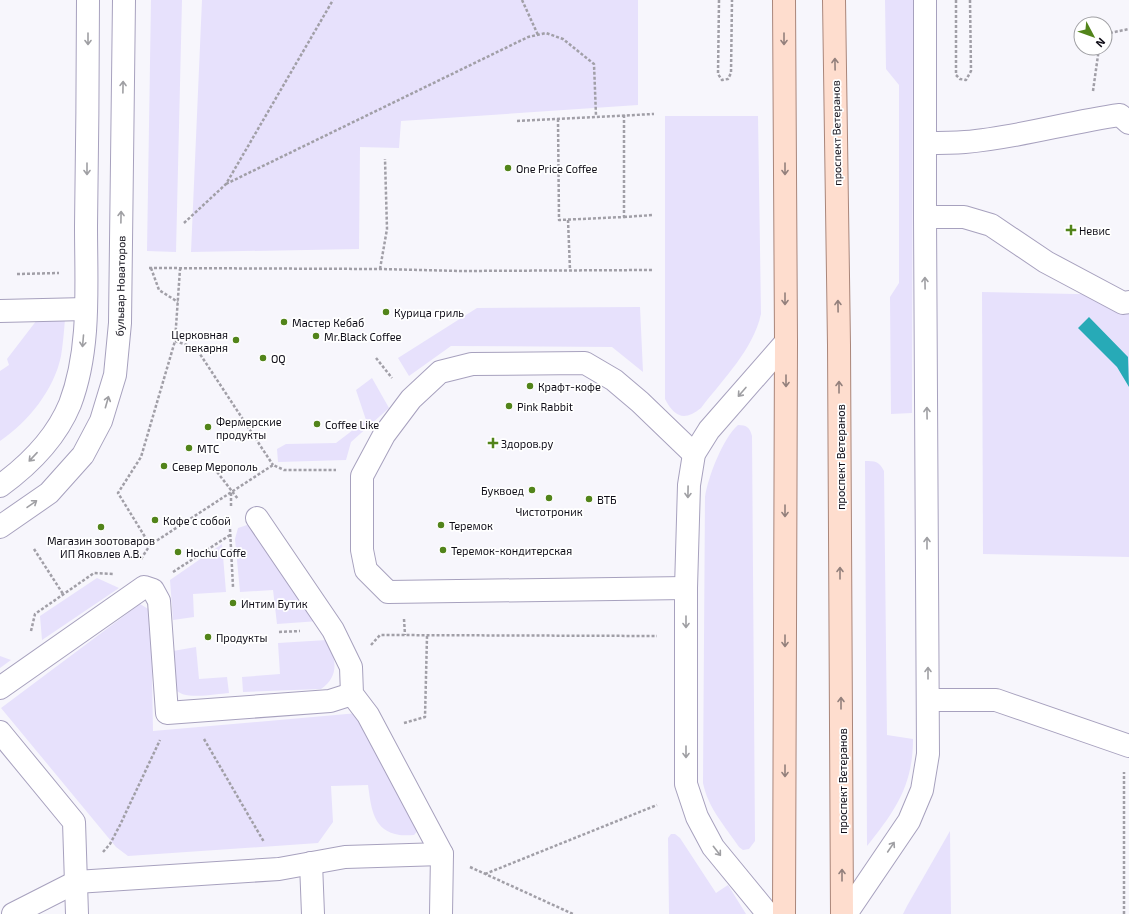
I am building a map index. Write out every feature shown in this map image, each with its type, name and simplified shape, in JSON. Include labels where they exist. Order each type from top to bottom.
[{"type":"main road","points":[[784,0],[786,342],[784,914]]},
{"type":"main road","name":"проспект Ветеранов","points":[[834,0],[839,345],[842,914]]},
{"type":"street","points":[[0,486],[30,461],[52,436],[69,405],[80,372],[86,309],[88,0]]},
{"type":"street","name":"бульвар Новаторов","points":[[0,526],[49,493],[83,455],[101,421],[115,375],[120,323],[124,0]]},
{"type":"street","points":[[846,914],[909,821],[922,790],[928,754],[925,0]]},
{"type":"street","points":[[925,143],[965,142],[995,138],[1089,119],[1120,115],[1129,123]]},
{"type":"street","points":[[925,217],[964,217],[991,225],[1046,262],[1123,303],[1129,302]]},
{"type":"street","points":[[0,311],[86,309]]},
{"type":"street","points":[[768,914],[714,847],[697,818],[686,784],[686,588],[689,485],[694,454],[709,430],[786,342]]},
{"type":"street","points":[[686,588],[388,592],[366,570],[362,550],[362,476],[384,435],[411,399],[440,372],[472,364],[584,363],[614,380],[694,454]]},
{"type":"street","points":[[257,518],[333,630],[351,667],[352,694],[368,715],[442,854],[441,914]]},
{"type":"street","points":[[0,688],[144,587],[153,590],[159,601],[167,713],[330,701],[352,694]]},
{"type":"street","points":[[928,700],[967,698],[996,700],[1127,745]]},
{"type":"street","points":[[0,732],[74,822],[77,914]]},
{"type":"street","points":[[13,914],[76,882],[279,869],[345,857],[442,854]]},
{"type":"street","points":[[312,863],[313,914]]},
{"type":"path","points":[[226,184],[333,0]]},
{"type":"path","points":[[522,0],[538,35]]},
{"type":"path","points":[[719,0],[718,74],[722,80],[728,79],[731,73],[732,0]]},
{"type":"path","points":[[956,0],[956,75],[960,79],[966,80],[971,71],[970,0]]},
{"type":"path","points":[[1113,32],[1129,29]]},
{"type":"path","points":[[184,223],[226,184],[528,37],[546,33],[563,39],[594,64],[596,116]]},
{"type":"path","points":[[1089,119],[1098,56]]},
{"type":"path","points":[[518,121],[654,114]]},
{"type":"path","points":[[624,115],[624,217]]},
{"type":"path","points":[[558,119],[559,220],[653,215]]},
{"type":"path","points":[[380,268],[387,229],[385,159]]},
{"type":"path","points":[[568,220],[570,270]]},
{"type":"path","points":[[147,268],[380,268],[459,271],[652,270]]},
{"type":"path","points":[[151,268],[158,290],[178,302]]},
{"type":"path","points":[[150,544],[118,493],[141,457],[175,341],[180,269]]},
{"type":"path","points":[[18,274],[65,272]]},
{"type":"path","points":[[175,341],[196,348],[273,466]]},
{"type":"path","points":[[214,468],[231,492],[257,518]]},
{"type":"path","points":[[231,492],[231,514]]},
{"type":"path","points":[[230,528],[233,587]]},
{"type":"path","points":[[153,590],[170,575],[230,535]]},
{"type":"path","points":[[34,549],[63,594]]},
{"type":"path","points":[[29,634],[32,629],[35,614],[63,594],[94,573],[114,574]]},
{"type":"path","points":[[351,667],[380,635],[657,636]]},
{"type":"path","points":[[425,717],[427,636]]},
{"type":"path","points":[[110,844],[162,736]]},
{"type":"path","points":[[204,738],[279,869]]},
{"type":"path","points":[[1124,914],[1127,745]]},
{"type":"path","points":[[485,874],[657,805]]},
{"type":"path","points":[[442,854],[573,914]]},
{"type":"shaded area","points":[[151,0],[182,0],[176,252],[147,251]]},
{"type":"shaded area","points":[[202,0],[638,0],[638,105],[401,121],[399,148],[360,147],[359,249],[191,252]]},
{"type":"shaded area","points":[[885,0],[913,0],[912,413],[891,414],[890,297],[899,283],[899,85],[886,69]]},
{"type":"shaded area","points":[[665,116],[758,116],[761,314],[751,340],[736,364],[701,408],[690,415],[685,416],[677,414],[665,399]]},
{"type":"shaded area","points":[[982,292],[1123,295],[1129,302],[1129,557],[983,554]]},
{"type":"shaded area","points":[[640,307],[643,372],[612,347],[451,346],[409,376],[398,358],[477,308]]},
{"type":"shaded area","points":[[40,316],[65,319],[62,351],[58,369],[46,393],[30,415],[0,441],[0,371],[9,365],[7,359]]},
{"type":"shaded area","points":[[372,378],[389,408],[351,442],[346,460],[278,462],[277,449],[286,444],[336,443],[366,420],[356,390]]},
{"type":"shaded area","points":[[738,425],[748,428],[752,436],[755,841],[749,849],[743,850],[739,847],[713,809],[705,792],[703,783],[705,497],[709,479],[717,458],[732,431]]},
{"type":"shaded area","points":[[865,461],[876,462],[884,471],[887,735],[913,739],[910,771],[906,784],[894,809],[867,846]]},
{"type":"shaded area","points":[[247,525],[256,529],[319,621],[277,624],[273,590],[240,592],[235,539],[238,528]]},
{"type":"shaded area","points":[[222,544],[226,592],[193,594],[194,617],[173,620],[170,580]]},
{"type":"shaded area","points":[[97,578],[119,588],[42,640],[40,616]]},
{"type":"shaded area","points":[[140,604],[150,610],[153,731],[358,713],[421,827],[414,835],[400,835],[387,831],[377,821],[374,815],[368,785],[331,786],[333,822],[318,843],[128,856],[116,847],[1,708]]},
{"type":"shaded area","points":[[327,640],[333,653],[334,673],[327,684],[321,689],[243,692],[242,677],[280,674],[278,643]]},
{"type":"shaded area","points":[[196,647],[199,679],[227,677],[229,693],[191,696],[178,692],[175,688],[173,675],[173,651]]},
{"type":"shaded area","points":[[0,656],[11,660],[0,668]]},
{"type":"shaded area","points":[[950,831],[951,914],[903,914],[907,906]]},
{"type":"shaded area","points":[[671,834],[675,834],[680,838],[716,893],[728,885],[746,914],[669,914],[668,838]]},
{"type":"water","points":[[1089,317],[1128,357],[1129,387],[1117,367],[1078,328]]},
{"type":"place","name":"One Price Coffee","points":[[508,168]]},
{"type":"place","name":"Невис","points":[[1071,230]]},
{"type":"place","name":"Курица гриль","points":[[386,312]]},
{"type":"place","name":"Мастер Кебаб","points":[[284,322]]},
{"type":"place","name":"Mr.Black Coffee","points":[[316,336]]},
{"type":"place","name":"Церковная пекарня","points":[[236,340]]},
{"type":"place","name":"OQ","points":[[263,358]]},
{"type":"place","name":"Крафт-кофе","points":[[530,386]]},
{"type":"place","name":"Pink Rabbit","points":[[509,406]]},
{"type":"place","name":"Coffee Like","points":[[317,424]]},
{"type":"place","name":"Фермерские продукты","points":[[208,427]]},
{"type":"place","name":"Здоров.ру","points":[[493,443]]},
{"type":"place","name":"МТС","points":[[189,448]]},
{"type":"place","name":"Север Мерополь","points":[[164,466]]},
{"type":"place","name":"Буквоед","points":[[532,490]]},
{"type":"place","name":"Чистотроник","points":[[549,498]]},
{"type":"place","name":"ВТБ","points":[[589,499]]},
{"type":"place","name":"Кофе с собой","points":[[155,520]]},
{"type":"place","name":"Теремок","points":[[441,525]]},
{"type":"place","name":"Магазин зоотоваров ИП Яковлев А.В.","points":[[101,527]]},
{"type":"place","name":"Теремок-кондитерская","points":[[443,550]]},
{"type":"place","name":"Hochu Coffe","points":[[178,552]]},
{"type":"place","name":"Интим Бутик","points":[[233,603]]},
{"type":"place","name":"Продукты","points":[[208,637]]}]
